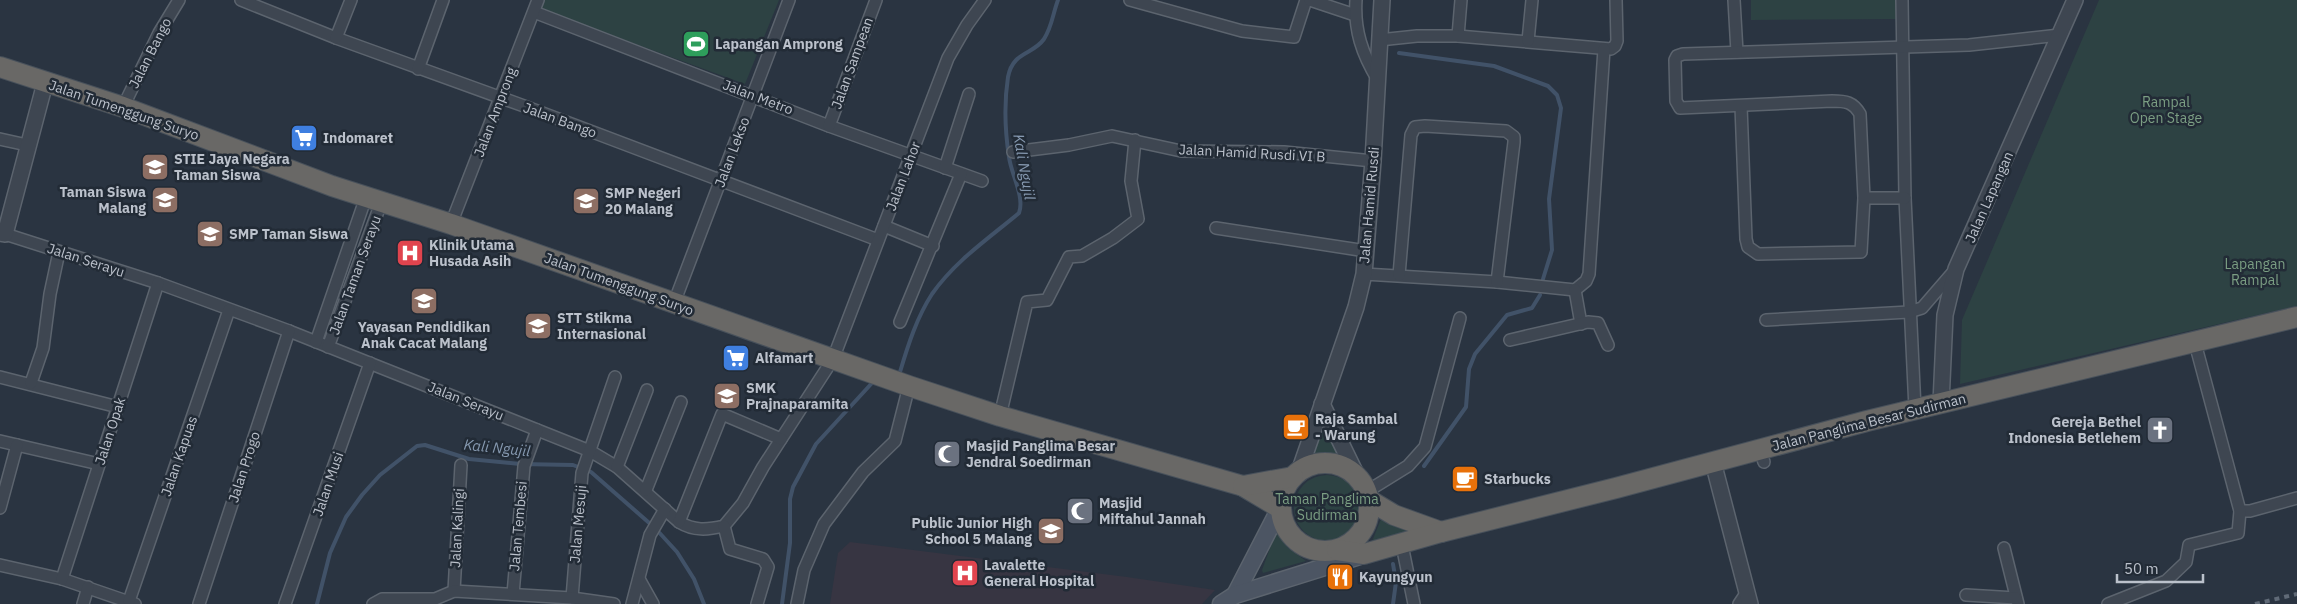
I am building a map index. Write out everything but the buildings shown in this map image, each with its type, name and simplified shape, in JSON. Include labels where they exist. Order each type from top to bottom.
[{"type":"highway","name":"Jalan Tumenggung Suryo","points":[[0,67],[123,107],[374,200],[450,224],[909,386],[1000,416],[1243,486],[1280,508]]},
{"type":"highway","name":"Jalan Panglima Besar Sudirman","points":[[1334,551],[1365,554],[1402,545],[1441,532],[1500,519],[1713,462],[1762,456],[1915,409],[2297,317]]},
{"type":"highway","points":[[1364,490],[1368,514],[1364,527],[1349,546],[1334,551],[1309,550],[1288,532],[1280,508],[1285,487],[1296,473],[1324,463],[1342,466],[1364,490],[1407,521],[1441,532]]},
{"type":"highway","name":"Jalan Tumenggung Suryo","points":[[1243,486],[1296,473]]},
{"type":"main road","points":[[1236,595],[1280,508]]},
{"type":"main road","points":[[1312,570],[1334,551]]},
{"type":"main road","points":[[1221,604],[1236,595],[1365,554]]},
{"type":"street","name":"Jalan Bango","points":[[123,107],[159,33],[178,0]]},
{"type":"street","name":"Jalan Bango","points":[[241,0],[336,38],[878,240]]},
{"type":"street","points":[[336,38],[351,0]]},
{"type":"street","points":[[418,68],[443,0]]},
{"type":"street","name":"Jalan Amprong","points":[[450,224],[538,0]]},
{"type":"street","name":"Jalan Lekso","points":[[674,303],[789,0]]},
{"type":"street","name":"Jalan Sampean","points":[[830,126],[876,0]]},
{"type":"street","name":"Jalan Lahor","points":[[834,360],[948,58],[967,25],[985,0]]},
{"type":"street","points":[[1130,0],[1242,31],[1294,38],[1306,0]]},
{"type":"street","points":[[1310,0],[1355,16]]},
{"type":"street","points":[[1356,0],[1356,30],[1365,59],[1378,80]]},
{"type":"street","name":"Jalan Hamid Rusdi","points":[[1296,473],[1356,307],[1364,274],[1374,162],[1382,0]]},
{"type":"street","points":[[1458,36],[1461,0]]},
{"type":"street","points":[[1528,41],[1532,0]]},
{"type":"street","points":[[1379,40],[1417,36],[1458,36],[1604,49],[1615,46],[1617,41],[1616,0]]},
{"type":"street","points":[[1734,0],[1737,52]]},
{"type":"street","points":[[1902,0],[1901,47],[1905,198],[1915,409]]},
{"type":"street","name":"Jalan Lapangan","points":[[1941,403],[1945,315],[1956,269],[2075,0]]},
{"type":"street","name":"Jalan Metro","points":[[534,12],[754,95],[830,126],[982,181]]},
{"type":"street","points":[[1741,106],[1746,239],[1752,251],[1758,254],[1861,252],[1864,198],[1860,114],[1855,105],[1846,101],[1680,108],[1676,101],[1674,74],[1677,56],[1737,52],[1969,45],[2060,35]]},
{"type":"street","points":[[1364,274],[1399,274],[1574,290],[1586,280],[1589,274],[1604,49]]},
{"type":"street","points":[[3,234],[45,82]]},
{"type":"street","points":[[944,168],[969,94]]},
{"type":"street","points":[[1399,274],[1411,135],[1415,127],[1506,131],[1514,136],[1514,142],[1498,282]]},
{"type":"street","name":"Jalan Hamid Rusdi VI B","points":[[1013,152],[1069,145],[1112,136],[1181,151],[1284,152],[1374,162]]},
{"type":"street","points":[[0,139],[28,145]]},
{"type":"street","points":[[1000,416],[1027,302],[1047,300],[1069,257],[1082,256],[1114,238],[1138,219],[1131,181],[1135,140]]},
{"type":"street","points":[[900,322],[933,246],[961,174]]},
{"type":"street","points":[[1864,198],[1905,198]]},
{"type":"street","name":"Jalan Taman Serayu","points":[[316,342],[374,200]]},
{"type":"street","name":"Jalan Taman Serayu","points":[[328,347],[374,200]]},
{"type":"street","points":[[884,226],[933,246]]},
{"type":"street","points":[[1216,228],[1366,251]]},
{"type":"street","name":"Jalan Serayu","points":[[3,234],[158,283],[289,331],[590,451],[617,467],[646,490],[679,522],[697,530],[724,526]]},
{"type":"street","points":[[31,383],[43,348],[50,294],[59,252]]},
{"type":"street","points":[[1766,320],[1909,312],[1922,308],[1956,269]]},
{"type":"street","name":"Jalan Opak","points":[[62,579],[158,283]]},
{"type":"street","points":[[1574,290],[1581,324]]},
{"type":"street","name":"Jalan Kapuas","points":[[132,603],[229,310]]},
{"type":"street","points":[[1322,404],[1364,490],[1408,466],[1425,447],[1460,318]]},
{"type":"street","points":[[1510,340],[1581,324],[1598,323],[1608,345]]},
{"type":"street","name":"Jalan Progo","points":[[199,604],[289,331]]},
{"type":"street","points":[[2108,604],[2166,581],[2188,559],[2189,545],[2237,534],[2240,511],[2195,343]]},
{"type":"street","points":[[757,604],[768,567],[763,559],[730,549],[724,526],[743,503],[781,439],[834,360]]},
{"type":"street","name":"Jalan Musi","points":[[286,604],[370,363]]},
{"type":"street","points":[[0,377],[31,383],[118,407]]},
{"type":"street","name":"Jalan Mesuji","points":[[572,598],[584,468],[615,377]]},
{"type":"street","points":[[797,604],[804,570],[824,524],[863,472],[895,441],[909,386]]},
{"type":"street","points":[[617,467],[647,390]]},
{"type":"street","points":[[646,490],[681,402]]},
{"type":"street","points":[[679,522],[722,414],[781,439]]},
{"type":"street","name":"Jalan Tembesi","points":[[513,594],[525,462],[537,430]]},
{"type":"street","points":[[0,441],[99,464]]},
{"type":"street","points":[[0,508],[17,445]]},
{"type":"street","points":[[1713,462],[1745,600]]},
{"type":"street","name":"Jalan Kalingi","points":[[454,591],[461,465]]},
{"type":"street","points":[[2240,511],[2250,511],[2297,498]]},
{"type":"street","points":[[632,604],[650,534],[656,521],[665,509]]},
{"type":"street","points":[[1402,545],[1414,604]]},
{"type":"street","points":[[1966,595],[2017,601],[2004,548]]},
{"type":"street","points":[[0,565],[62,579],[132,603]]},
{"type":"street","points":[[638,579],[653,604]]},
{"type":"street","points":[[83,604],[88,587]]},
{"type":"street","points":[[373,604],[382,599],[435,599],[454,591],[572,598],[614,604]]},
{"type":"shaded area","name":"Lavalette General Hospital","points":[[850,542],[1215,590],[1202,604],[830,604],[838,553]]},
{"type":"green space","name":"Lapangan Amprong","points":[[543,0],[779,0],[745,84],[545,11],[542,7]]},
{"type":"green space","points":[[1751,0],[1896,0],[1896,19],[1751,20]]},
{"type":"green space","name":"Rampal Open Stage","points":[[2099,0],[2297,0],[2297,306],[1960,384],[1962,320]]},
{"type":"green space","points":[[1325,432],[1338,454],[1314,453],[1320,433]]},
{"type":"green space","name":"Taman Panglima Sudirman","points":[[1327,475],[1340,478],[1350,485],[1357,495],[1360,508],[1357,521],[1350,531],[1340,538],[1327,541],[1314,538],[1304,531],[1297,521],[1294,508],[1297,495],[1304,485],[1314,478]]},
{"type":"green space","points":[[1381,519],[1396,527],[1419,533],[1371,544]]},
{"type":"green space","points":[[1276,532],[1287,547],[1306,561],[1263,573],[1262,570]]},
{"type":"waterway","name":"Kali Ngujil","points":[[900,372],[917,322],[932,294],[962,260],[1019,213],[1020,200],[1010,164],[1007,137],[1008,77],[1014,62],[1040,44],[1044,39],[1051,25],[1058,0]]},
{"type":"waterway","points":[[1399,53],[1494,66],[1548,86],[1557,95],[1561,108],[1549,199],[1552,250],[1543,279]]},
{"type":"waterway","points":[[1424,466],[1466,407],[1469,369],[1475,354],[1507,315],[1532,308],[1540,295]]},
{"type":"waterway","name":"Kali Ngujil","points":[[782,604],[790,543],[790,499],[793,487],[816,444],[872,383]]},
{"type":"waterway","name":"Kali Ngujil","points":[[317,604],[330,553],[346,517],[380,475],[417,446],[425,445],[469,459],[520,464],[573,465],[591,472],[655,528],[677,552],[694,579],[704,604]]},
{"type":"waterway","points":[[1393,564],[1396,582],[1393,604]]},
{"type":"railway","points":[[2255,604],[2297,594]]},
{"type":"place","name":"Lapangan Amprong","points":[[696,44]]},
{"type":"place","name":"Indomaret","points":[[304,138]]},
{"type":"place","name":"STIE Jaya Negara Taman Siswa","points":[[155,167]]},
{"type":"place","name":"Taman Siswa Malang","points":[[165,200]]},
{"type":"place","name":"SMP Negeri 20 Malang","points":[[586,201]]},
{"type":"place","name":"SMP Taman Siswa","points":[[210,234]]},
{"type":"place","name":"Klinik Utama Husada Asih","points":[[410,253]]},
{"type":"place","name":"Yayasan Pendidikan Anak Cacat Malang","points":[[424,301]]},
{"type":"place","name":"STT Stikma Internasional","points":[[538,326]]},
{"type":"place","name":"Alfamart","points":[[736,358]]},
{"type":"place","name":"SMK Prajnaparamita","points":[[727,396]]},
{"type":"place","name":"Raja Sambal - Warung","points":[[1296,427]]},
{"type":"place","name":"Gereja Bethel Indonesia Betlehem","points":[[2160,430]]},
{"type":"place","name":"Masjid Panglima Besar Jendral Soedirman","points":[[947,454]]},
{"type":"place","name":"Starbucks","points":[[1465,479]]},
{"type":"place","name":"Masjid Miftahul Jannah","points":[[1080,511]]},
{"type":"place","name":"Public Junior High School 5 Malang","points":[[1051,531]]},
{"type":"place","name":"Lavalette General Hospital","points":[[965,573]]},
{"type":"place","name":"Kayungyun","points":[[1340,577]]},
{"type":"park label","name":"Lapangan Rampal","points":[[2255,272]]}]
